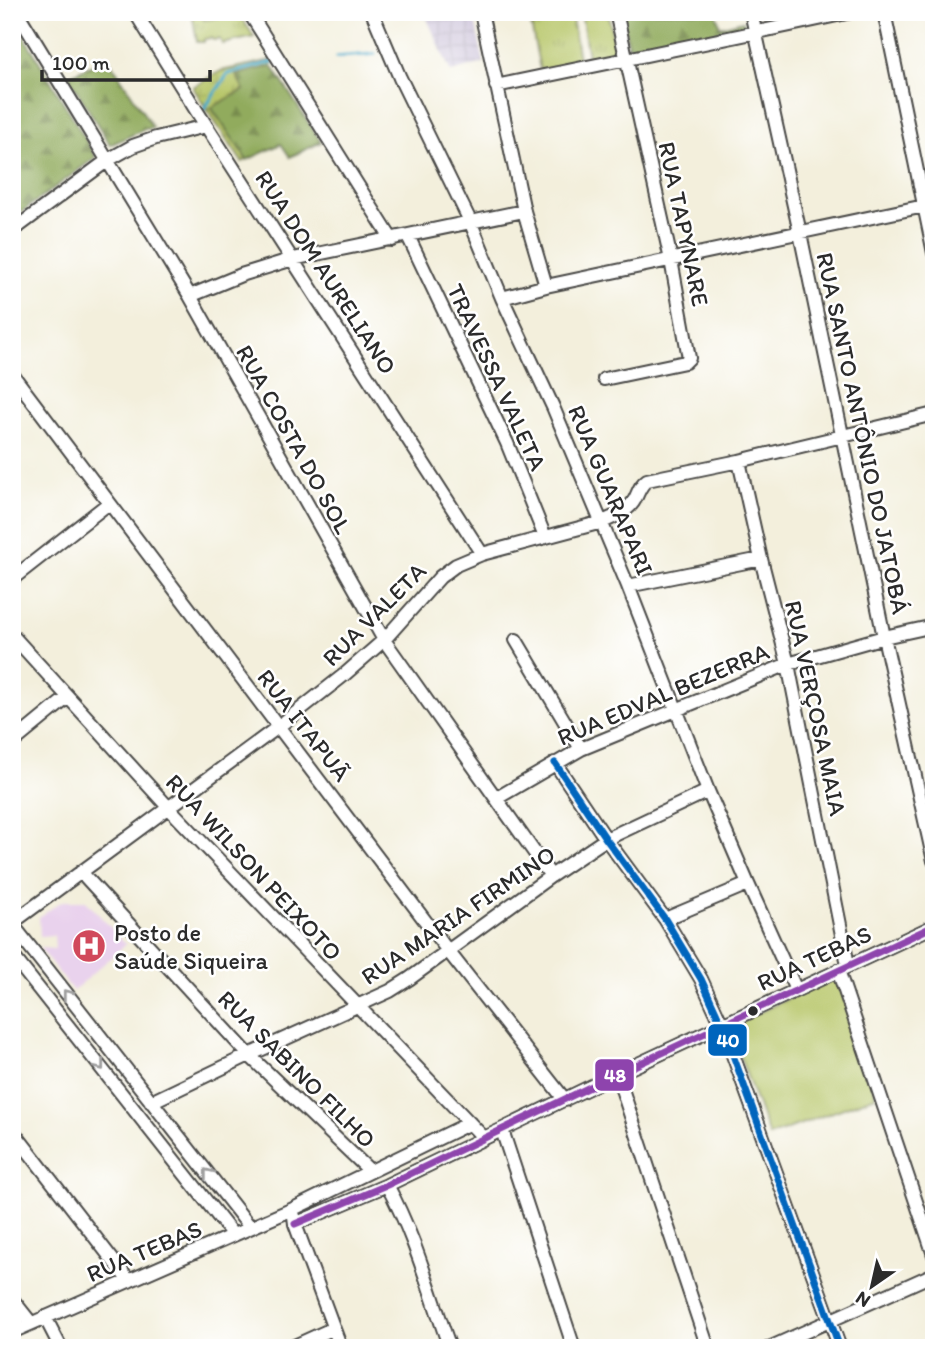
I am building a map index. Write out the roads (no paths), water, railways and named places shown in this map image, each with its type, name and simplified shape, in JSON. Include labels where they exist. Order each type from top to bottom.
[{"type":"street","name":"RUA COSTA DO SOL","points":[[16,12],[190,296],[384,640],[551,876]]},
{"type":"street","name":"RUA DOM AURELIANO","points":[[135,12],[482,554]]},
{"type":"street","points":[[249,12],[392,240]]},
{"type":"street","name":"RUA GUARAPARI","points":[[372,12],[553,407],[628,586],[708,790],[796,990]]},
{"type":"street","points":[[481,12],[524,211],[546,286]]},
{"type":"street","name":"RUA TAPYNARE","points":[[604,379],[689,360],[671,260],[616,12]]},
{"type":"street","name":"RUA SANTO ANTÔNIO DO JATOBÁ","points":[[751,12],[934,861]]},
{"type":"street","points":[[496,86],[851,12]]},
{"type":"street","points":[[884,12],[929,205],[934,253]]},
{"type":"street","points":[[12,231],[108,160],[133,146],[206,126]]},
{"type":"street","points":[[502,298],[546,286],[929,205]]},
{"type":"street","points":[[190,296],[241,275],[293,260],[524,211]]},
{"type":"street","name":"TRAVESSA VALETA","points":[[408,236],[506,443],[545,537]]},
{"type":"street","name":"RUA ITAPUÃ","points":[[12,374],[448,951],[565,1100]]},
{"type":"street","points":[[740,461],[934,414]]},
{"type":"street","name":"RUA VALETA","points":[[12,923],[278,727],[344,675],[384,640],[440,577],[456,565],[482,554],[612,518],[631,505],[640,486],[648,480],[740,461]]},
{"type":"street","name":"RUA VERÇOSA MAIA","points":[[740,461],[761,559],[788,664],[843,967],[934,1255]]},
{"type":"street","points":[[12,579],[109,503]]},
{"type":"street","points":[[628,586],[761,559]]},
{"type":"street","name":"RUA EDVAL BEZERRA","points":[[497,798],[580,749],[788,664],[934,626]]},
{"type":"street","name":"RUA WILSON PEIXOTO","points":[[12,635],[168,807],[470,1123]]},
{"type":"street","points":[[516,640],[580,749]]},
{"type":"street","points":[[12,743],[68,697]]},
{"type":"street","points":[[555,763],[664,919],[701,979],[722,1025],[840,1348]]},
{"type":"street","name":"RUA MARIA FIRMINO","points":[[151,1102],[390,991],[606,839],[708,790]]},
{"type":"street","name":"RUA SABINO FILHO","points":[[81,872],[249,1055],[370,1171]]},
{"type":"street","points":[[664,919],[748,884]]},
{"type":"street","points":[[12,923],[250,1227]]},
{"type":"street","name":"RUA TEBAS","points":[[295,1224],[387,1185],[617,1073],[934,926]]},
{"type":"street","points":[[12,955],[233,1235]]},
{"type":"street","points":[[77,1036],[91,1024]]},
{"type":"street","points":[[617,1073],[708,1348]]},
{"type":"street","points":[[470,1123],[484,1138]]},
{"type":"street","name":"RUA TEBAS","points":[[12,1332],[293,1209],[470,1123]]},
{"type":"street","points":[[12,1130],[129,1281]]},
{"type":"street","points":[[502,1130],[573,1348]]},
{"type":"street","points":[[387,1185],[409,1233],[450,1348]]},
{"type":"street","points":[[293,1209],[295,1224],[341,1348]]},
{"type":"street","points":[[769,1348],[934,1274]]},
{"type":"street","points":[[12,1299],[31,1323]]},
{"type":"street","points":[[46,1317],[61,1348]]},
{"type":"street","points":[[290,1348],[334,1328]]},
{"type":"waterway","points":[[337,57],[375,54]]},
{"type":"waterway","points":[[202,112],[228,74],[273,62]]},
{"type":"place","name":"Posto de Saúde Siqueira","points":[[89,946]]}]
